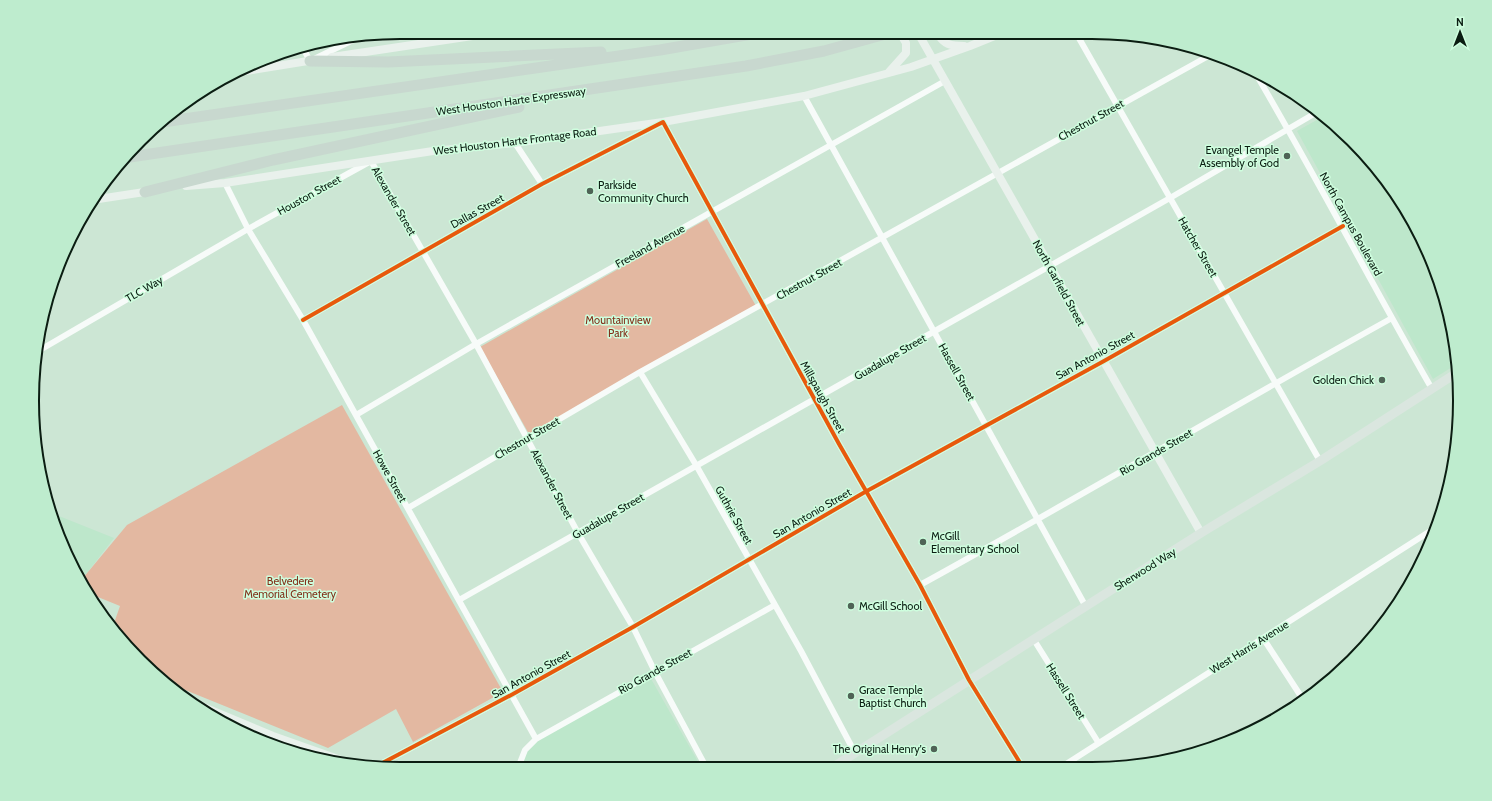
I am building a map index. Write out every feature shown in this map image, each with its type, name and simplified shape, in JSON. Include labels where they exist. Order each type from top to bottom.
[{"type":"highway","points":[[172,121],[660,50],[724,39]]},
{"type":"highway","name":"West Houston Harte Expressway","points":[[134,156],[746,66],[824,51],[866,39]]},
{"type":"highway","points":[[310,61],[388,62],[660,50]]},
{"type":"highway","points":[[146,192],[273,160],[454,120],[644,82]]},
{"type":"main road","points":[[256,69],[431,39]]},
{"type":"main road","points":[[889,73],[906,53],[906,43],[904,39]]},
{"type":"main road","name":"North Garfield Street","points":[[921,39],[1201,533]]},
{"type":"main road","points":[[941,39],[948,45],[970,46]]},
{"type":"main road","points":[[933,59],[987,39]]},
{"type":"main road","name":"West Houston Harte Frontage Road","points":[[101,199],[191,185],[225,183],[433,151],[515,143],[662,122],[804,96],[889,73],[933,59]]},
{"type":"main road","name":"Sherwood Way","points":[[841,762],[1201,533],[1320,461],[1452,376]]},
{"type":"street","name":"Hatcher Street","points":[[1079,39],[1320,461]]},
{"type":"street","points":[[305,52],[310,61],[347,43]]},
{"type":"street","name":"Chestnut Street","points":[[408,508],[640,372],[762,306],[1206,57]]},
{"type":"street","name":"Freeland Avenue","points":[[356,415],[476,344],[945,81]]},
{"type":"street","name":"North Campus Boulevard","points":[[1260,81],[1343,226],[1432,389]]},
{"type":"street","name":"Hassell Street","points":[[804,96],[987,425],[1086,607]]},
{"type":"street","name":"Guadalupe Street","points":[[459,600],[1170,198],[1313,115]]},
{"type":"street","name":"Dallas Street","points":[[303,320],[542,184],[662,122]]},
{"type":"street","name":"Millspaugh Street","points":[[662,122],[865,492],[920,585],[969,680],[1020,762]]},
{"type":"street","points":[[515,143],[542,184]]},
{"type":"street","name":"Houston Street","points":[[248,229],[371,161]]},
{"type":"street","name":"Alexander Street","points":[[371,161],[476,344],[578,534],[633,627],[655,672],[703,762]]},
{"type":"street","name":"Howe Street","points":[[225,183],[248,229],[303,320],[513,694],[536,739]]},
{"type":"street","name":"San Antonio Street","points":[[386,761],[513,694],[633,627],[865,492],[1104,361],[1343,226]]},
{"type":"street","name":"TLC Way","points":[[43,348],[248,229]]},
{"type":"street","name":"Rio Grande Street","points":[[920,585],[1038,520],[1275,382],[1392,318]]},
{"type":"street","name":"Guthrie Street","points":[[640,372],[696,465],[748,560],[775,605],[855,753]]},
{"type":"street","name":"West Harris Avenue","points":[[1069,762],[1428,533]]},
{"type":"street","name":"Rio Grande Street","points":[[536,739],[775,605]]},
{"type":"street","points":[[1263,638],[1300,695]]},
{"type":"street","name":"Hassell Street","points":[[1034,640],[1098,742]]},
{"type":"street","points":[[520,762],[525,750],[536,739]]},
{"type":"shaded area","points":[[1318,119],[1347,145],[1363,162],[1378,180],[1405,220],[1416,241],[1434,284],[1446,330],[1451,368],[1433,379],[1297,131]]},
{"type":"shaded area","points":[[58,515],[114,538],[84,576]]},
{"type":"shaded area","points":[[650,677],[698,762],[518,762],[523,749]]},
{"type":"green space","name":"Mountainview Park","points":[[707,219],[756,306],[529,434],[480,347]]},
{"type":"green space","name":"Belvedere Memorial Cemetery","points":[[342,405],[503,692],[413,742],[396,709],[328,748],[183,689],[162,672],[129,639],[115,622],[120,606],[97,597],[84,576],[127,525]]},
{"type":"cycle path","points":[[303,320],[542,184],[663,122],[839,444],[920,585],[969,680],[1020,762]]},
{"type":"cycle path","points":[[386,761],[513,694],[633,627],[865,492],[1104,361],[1343,226]]},
{"type":"place","name":"Evangel Temple Assembly of God","points":[[1287,156]]},
{"type":"place","name":"Parkside Community Church","points":[[590,191]]},
{"type":"place","name":"Golden Chick","points":[[1382,380]]},
{"type":"place","name":"McGill Elementary School","points":[[923,542]]},
{"type":"place","name":"McGill School","points":[[851,606]]},
{"type":"place","name":"Grace Temple Baptist Church","points":[[851,696]]},
{"type":"place","name":"The Original Henry's","points":[[934,749]]}]
